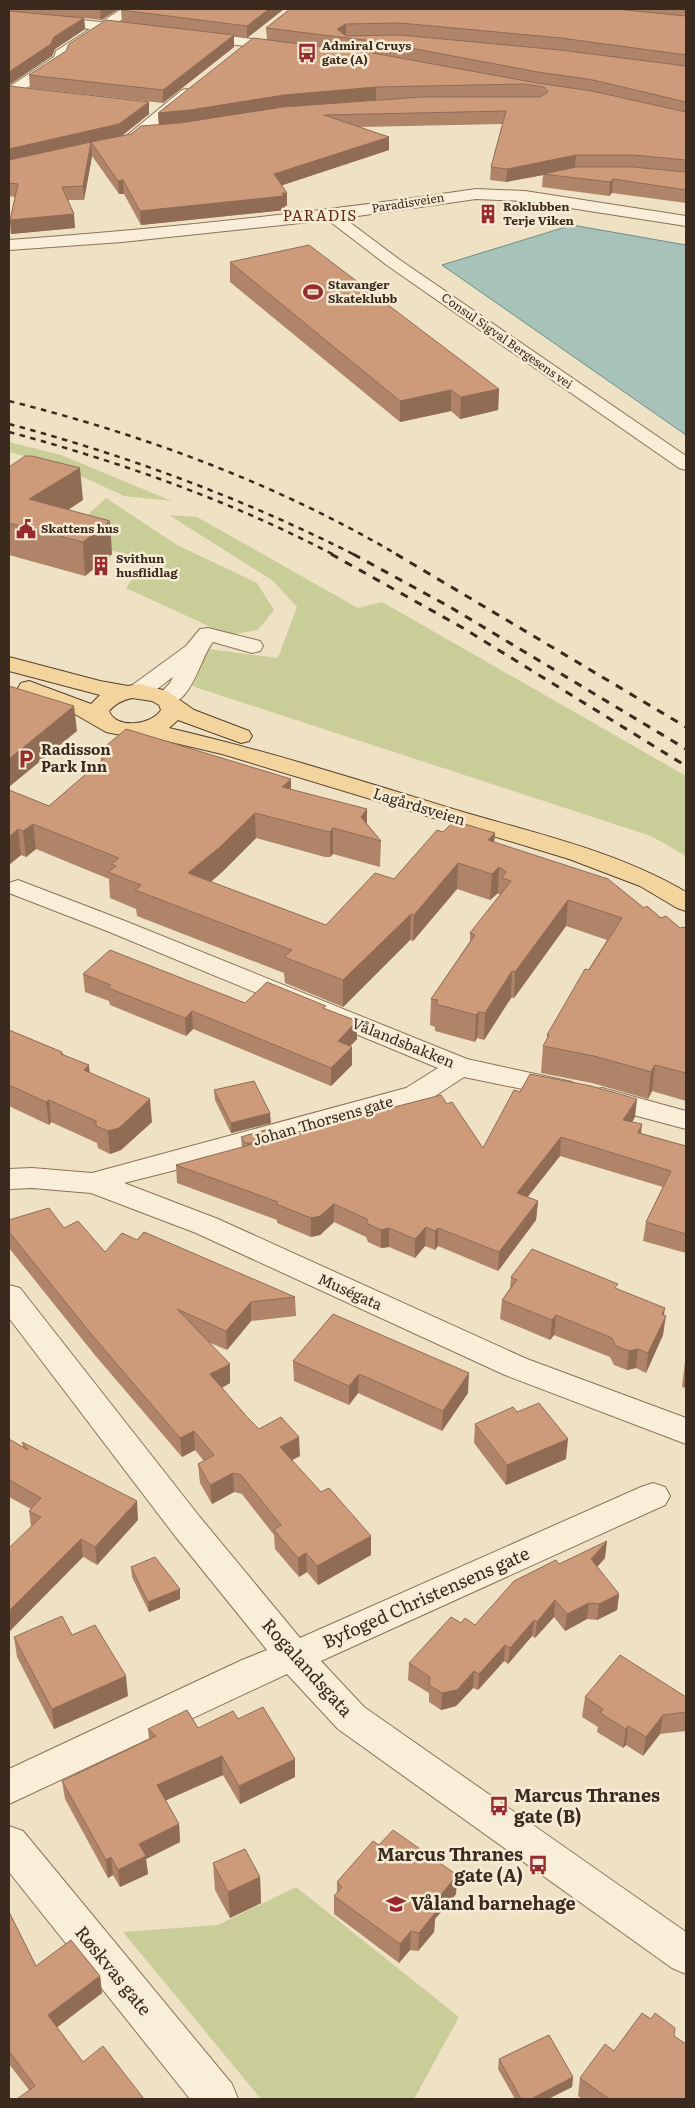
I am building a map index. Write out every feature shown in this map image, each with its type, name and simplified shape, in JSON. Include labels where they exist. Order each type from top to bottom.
[{"type":"main road","points":[[9,664],[99,688],[132,692]]},
{"type":"main road","points":[[9,682],[51,694],[100,718],[106,724],[120,729],[146,729],[161,724],[169,718],[173,711],[169,702]]},
{"type":"main road","points":[[100,718],[98,711],[103,702],[112,696],[132,692]]},
{"type":"main road","name":"Lagårdsveien","points":[[132,692],[151,692],[169,702],[186,715],[243,737],[619,850],[665,869],[686,881]]},
{"type":"main road","name":"Lagårdsveien","points":[[146,729],[229,749],[578,854],[649,881],[686,903]]},
{"type":"street","points":[[10,92],[61,59],[61,54],[72,44],[106,26],[130,9]]},
{"type":"street","points":[[9,17],[143,30]]},
{"type":"street","points":[[235,56],[264,32]]},
{"type":"street","points":[[180,35],[293,47]]},
{"type":"street","points":[[101,148],[126,142],[196,86]]},
{"type":"street","points":[[10,92],[29,94]]},
{"type":"street","points":[[145,107],[167,110]]},
{"type":"street","points":[[138,133],[165,132]]},
{"type":"street","points":[[500,194],[511,187],[536,182]]},
{"type":"street","name":"Paradisveien","points":[[9,245],[122,236],[331,215],[452,196],[500,194],[597,206],[686,222]]},
{"type":"street","name":"Consul Sigval Bergesens vei","points":[[331,215],[402,268],[686,464]]},
{"type":"street","points":[[132,692],[194,651],[208,634],[252,646]]},
{"type":"street","points":[[169,702],[180,686],[194,651]]},
{"type":"street","name":"Vålandsbakken","points":[[18,888],[460,1067],[591,1094],[686,1120]]},
{"type":"street","name":"Johan Thorsens gate","points":[[94,1183],[113,1176],[251,1141],[416,1094],[460,1067]]},
{"type":"street","name":"Muségata","points":[[9,1179],[32,1178],[94,1183],[207,1226],[516,1367],[686,1431]]},
{"type":"street","name":"Rogalandsgata","points":[[9,1296],[187,1526],[294,1657],[351,1718],[686,1955]]},
{"type":"street","name":"Byfoged Christensens gate","points":[[9,1787],[255,1671],[294,1657],[653,1496]]},
{"type":"street","name":"Røskvas gate","points":[[9,1842],[217,2099]]},
{"type":"green space","points":[[9,442],[61,455],[172,501],[124,496],[57,465],[9,452]]},
{"type":"green space","points":[[106,498],[177,545],[257,583],[274,610],[258,630],[228,635],[126,588],[145,560],[59,535],[85,517]]},
{"type":"green space","points":[[169,515],[197,517],[358,608],[382,602],[686,776],[686,856],[651,836],[192,686],[209,649],[278,658],[297,607],[272,580]]},
{"type":"green space","points":[[296,1887],[459,2017],[414,2099],[261,2099],[123,1932],[218,1925]]},
{"type":"water","points":[[572,225],[686,245],[686,435],[442,265]]},
{"type":"building","points":[[269,9],[247,26],[121,10]]},
{"type":"building","points":[[290,9],[615,9],[686,16],[686,55],[561,38],[400,23],[346,24],[337,29],[346,36],[400,35],[560,50],[686,66],[686,102],[593,80],[538,72],[373,41],[266,28]]},
{"type":"building","points":[[9,11],[84,18],[54,37],[51,44],[9,72]]},
{"type":"building","points":[[106,20],[234,35],[163,90],[29,75],[66,51],[69,44]]},
{"type":"building","points":[[253,38],[373,53],[537,83],[592,91],[686,112],[686,160],[633,155],[576,155],[507,169],[491,167],[506,111],[324,115],[389,137],[274,174],[287,193],[282,193],[284,196],[140,211],[123,180],[118,181],[91,142],[131,134],[141,126],[180,123],[283,107],[421,97],[540,97],[548,92],[544,87],[524,84],[376,87],[284,95],[190,110],[158,113]]},
{"type":"building","points":[[9,86],[149,102],[119,124],[9,149]]},
{"type":"building","points":[[91,142],[83,186],[62,187],[74,214],[10,220],[18,184],[9,183],[9,160]]},
{"type":"building","points":[[576,167],[633,167],[686,172],[686,190],[613,179],[610,182],[543,174]]},
{"type":"building","points":[[309,245],[499,389],[461,397],[451,390],[400,401],[230,262]]},
{"type":"building","points":[[25,456],[80,468],[29,499],[110,521],[83,542],[9,523],[9,467]]},
{"type":"building","points":[[9,686],[74,706],[9,759]]},
{"type":"building","points":[[126,729],[291,779],[282,787],[367,809],[361,817],[381,841],[333,828],[330,832],[325,831],[255,813],[220,847],[188,873],[326,925],[375,873],[394,879],[437,830],[443,832],[454,821],[495,833],[488,840],[608,879],[644,908],[647,906],[661,918],[666,916],[680,928],[684,927],[686,929],[686,1073],[655,1065],[651,1072],[594,1056],[543,1046],[549,1035],[547,1035],[585,969],[589,970],[622,918],[568,900],[515,972],[512,971],[485,1013],[479,1012],[476,1015],[436,1004],[438,1000],[431,999],[475,935],[470,933],[511,881],[502,878],[506,872],[499,867],[492,874],[458,863],[414,915],[411,914],[343,980],[284,957],[292,950],[135,890],[141,885],[108,872],[116,866],[111,864],[119,858],[33,824],[23,831],[18,829],[9,837],[9,790],[49,806],[109,754],[100,751]]},
{"type":"building","points":[[110,950],[245,1003],[267,982],[326,1006],[323,1008],[357,1021],[338,1041],[352,1047],[331,1068],[192,1011],[185,1018],[108,988],[111,985],[83,974]]},
{"type":"building","points":[[9,1030],[89,1065],[84,1070],[150,1099],[119,1128],[108,1131],[96,1126],[96,1121],[49,1100],[46,1102],[9,1085]]},
{"type":"building","points":[[530,1074],[591,1086],[637,1099],[623,1120],[642,1124],[638,1133],[686,1146],[686,1234],[646,1222],[671,1171],[561,1137],[517,1193],[538,1201],[499,1252],[438,1228],[435,1231],[426,1227],[415,1239],[389,1228],[381,1230],[368,1224],[367,1219],[334,1204],[320,1216],[311,1218],[276,1204],[278,1202],[176,1165],[254,1143],[245,1143],[241,1137],[272,1128],[259,1142],[441,1095],[447,1104],[452,1102],[483,1148],[514,1090],[520,1092]]},
{"type":"building","points":[[254,1081],[270,1113],[231,1123],[214,1090]]},
{"type":"building","points":[[49,1208],[64,1228],[78,1221],[105,1252],[122,1233],[137,1240],[144,1232],[295,1297],[251,1302],[226,1331],[177,1309],[230,1364],[210,1374],[259,1429],[281,1417],[299,1437],[280,1447],[321,1492],[329,1488],[371,1536],[317,1566],[306,1553],[298,1558],[274,1530],[281,1525],[241,1475],[233,1473],[210,1485],[198,1464],[214,1455],[194,1431],[180,1438],[92,1335],[9,1232],[9,1220]]},
{"type":"building","points":[[532,1249],[618,1284],[615,1288],[665,1308],[662,1314],[666,1316],[648,1353],[638,1349],[629,1351],[616,1346],[612,1338],[556,1315],[552,1320],[502,1300],[517,1280],[511,1277]]},
{"type":"building","points":[[333,1314],[469,1373],[443,1411],[359,1374],[349,1386],[293,1361]]},
{"type":"building","points":[[539,1403],[568,1439],[507,1465],[475,1424],[513,1407],[517,1412]]},
{"type":"building","points":[[9,1439],[28,1450],[22,1442],[137,1501],[95,1547],[81,1539],[9,1611],[9,1548],[41,1517],[29,1511],[41,1498],[9,1480]]},
{"type":"building","points":[[607,1541],[591,1559],[619,1594],[599,1604],[589,1603],[567,1614],[555,1600],[537,1622],[534,1620],[510,1648],[505,1645],[479,1674],[474,1671],[457,1690],[442,1693],[429,1685],[430,1677],[409,1663],[451,1617],[461,1623],[465,1618],[475,1625],[514,1581],[556,1560],[559,1564]]},
{"type":"building","points":[[155,1557],[180,1589],[148,1602],[131,1567]]},
{"type":"building","points":[[62,1616],[72,1635],[95,1625],[126,1676],[52,1709],[14,1637]]},
{"type":"building","points":[[620,1655],[686,1697],[686,1712],[663,1715],[646,1737],[628,1726],[626,1729],[600,1713],[603,1709],[585,1697]]},
{"type":"building","points":[[263,1707],[295,1759],[239,1786],[222,1756],[157,1785],[179,1824],[139,1844],[146,1856],[118,1870],[111,1857],[106,1860],[62,1781],[156,1736],[148,1729],[187,1710],[198,1728],[233,1711],[238,1719]]},
{"type":"building","points":[[393,1830],[457,1875],[431,1907],[435,1913],[419,1933],[411,1931],[400,1944],[334,1896],[342,1887],[337,1882],[373,1841],[379,1845]]},
{"type":"building","points":[[245,1849],[260,1877],[228,1892],[213,1863]]},
{"type":"building","points":[[9,1912],[36,1966],[71,1940],[100,1976],[48,2015],[83,2062],[103,2046],[144,2099],[17,2099],[35,2086],[9,2051]]},
{"type":"building","points":[[642,2013],[651,2019],[655,2013],[675,2028],[674,2036],[686,2044],[685,2099],[609,2099],[580,2078],[605,2044],[614,2051]]},
{"type":"building","points":[[549,2035],[573,2077],[531,2099],[521,2099],[499,2059]]},
{"type":"railway","points":[[9,401],[110,429],[209,464],[305,506],[352,529],[398,555]]},
{"type":"railway","points":[[9,424],[98,450],[185,480],[271,515],[354,554]]},
{"type":"railway","points":[[9,432],[93,456],[175,484],[256,517],[334,555]]},
{"type":"railway","points":[[331,554],[463,628],[686,766]]},
{"type":"railway","points":[[354,554],[450,607],[686,749]]},
{"type":"railway","points":[[396,554],[686,727]]},
{"type":"place","name":"Admiral Cruys gate (A)","points":[[307,53]]},
{"type":"place","name":"Roklubben Terje Viken","points":[[488,214]]},
{"type":"place","name":"Stavanger Skateklubb","points":[[313,292]]},
{"type":"place","name":"Skattens hus","points":[[26,529]]},
{"type":"place","name":"Svithun husflidlag","points":[[101,566]]},
{"type":"place","name":"Radisson Park Inn","points":[[26,759]]},
{"type":"place","name":"Marcus Thranes gate (B)","points":[[499,1806]]},
{"type":"place","name":"Marcus Thranes gate (A)","points":[[538,1865]]},
{"type":"place","name":"Våland barnehage","points":[[396,1904]]},
{"type":"district","name":"PARADIS","points":[[320,216]]}]
